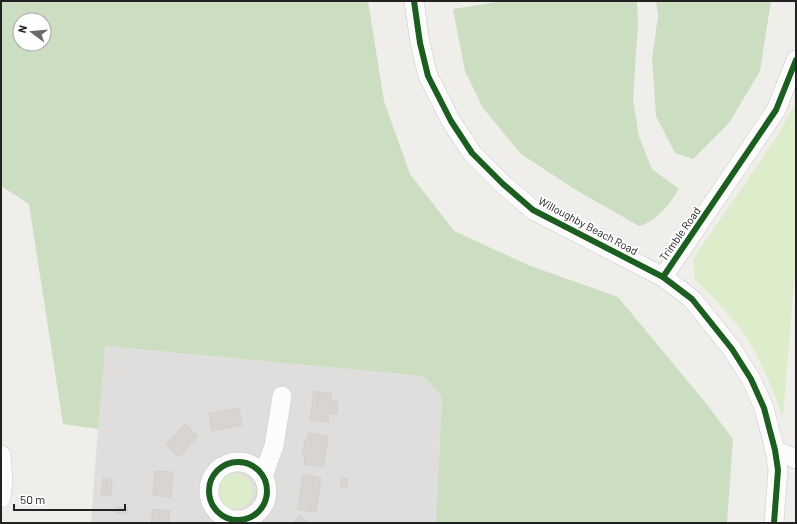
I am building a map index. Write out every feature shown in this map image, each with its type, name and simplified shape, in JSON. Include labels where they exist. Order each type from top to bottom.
[{"type":"street","name":"Willoughby Beach Road","points":[[414,1],[420,43],[428,76],[450,121],[472,153],[503,184],[533,210],[663,277]]},
{"type":"street","name":"Trimble Road","points":[[774,523],[778,470],[775,450],[764,408],[751,379],[732,348],[692,299],[663,277],[776,110],[796,60]]},
{"type":"street","points":[[263,476],[274,446],[282,396]]},
{"type":"street","points":[[775,450],[796,459]]},
{"type":"street","points":[[1,455],[3,479],[1,498]]},
{"type":"street","points":[[233,462],[245,462],[255,467],[263,476],[267,486],[267,498],[262,508],[253,516],[243,520],[218,519],[209,496],[210,484],[214,474],[222,466],[233,462]]},
{"type":"shaded area","points":[[104,346],[423,376],[442,396],[436,523],[91,523]]},
{"type":"green space","points":[[1,1],[368,1],[384,101],[410,174],[454,231],[528,265],[618,297],[705,402],[733,439],[727,523],[436,523],[442,396],[423,376],[105,346],[98,429],[63,424],[29,204],[1,186]]},
{"type":"green space","points":[[504,1],[637,1],[638,23],[633,99],[639,137],[652,169],[679,189],[667,206],[657,216],[639,226],[576,190],[521,154],[483,108],[465,71],[453,9]]},
{"type":"green space","points":[[656,1],[771,1],[760,71],[729,123],[693,159],[675,153],[656,116],[652,59],[658,16]]},
{"type":"green space","points":[[796,102],[796,258],[783,417],[765,372],[749,342],[724,309],[695,280],[693,259],[778,135]]},
{"type":"green space","points":[[239,473],[248,478],[252,484],[252,498],[248,504],[239,509],[231,509],[222,504],[218,498],[217,487],[222,478],[228,474]]},
{"type":"building","points":[[314,391],[332,394],[331,401],[338,402],[337,414],[329,413],[328,422],[310,420]]},
{"type":"building","points":[[239,408],[242,425],[212,431],[209,414]]},
{"type":"building","points":[[185,424],[198,436],[179,457],[166,445]]},
{"type":"building","points":[[309,433],[328,436],[323,467],[304,464],[305,456],[302,456],[305,440],[307,440]]},
{"type":"building","points":[[155,471],[173,472],[171,497],[153,495]]},
{"type":"building","points":[[303,475],[321,478],[316,512],[298,509]]},
{"type":"building","points":[[103,478],[112,479],[111,496],[101,495]]},
{"type":"building","points":[[342,478],[348,479],[347,487],[340,486]]},
{"type":"building","points":[[117,507],[128,508],[127,514],[116,513]]},
{"type":"building","points":[[153,509],[170,511],[169,523],[151,523]]},
{"type":"building","points":[[299,515],[309,523],[293,523]]},
{"type":"cycle path","points":[[414,1],[420,43],[428,76],[451,121],[472,153],[503,184],[533,210],[663,277],[692,299],[732,349],[751,379],[764,408],[775,450],[778,470],[774,523]]},
{"type":"cycle path","points":[[663,277],[776,110],[796,60]]},
{"type":"cycle path","points":[[238,462],[249,464],[259,470],[265,480],[267,491],[265,502],[259,512],[249,518],[238,520],[227,518],[217,512],[211,502],[209,491],[211,480],[217,470],[227,464],[238,462]]}]
